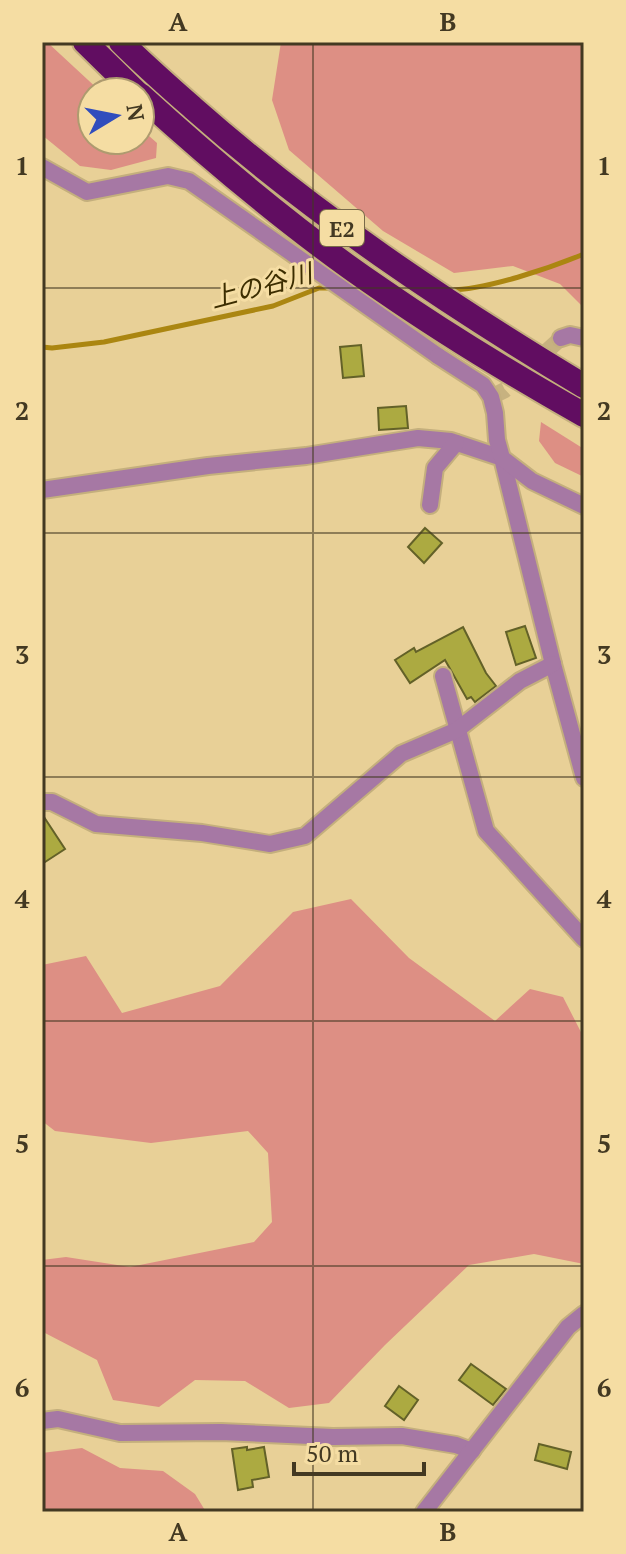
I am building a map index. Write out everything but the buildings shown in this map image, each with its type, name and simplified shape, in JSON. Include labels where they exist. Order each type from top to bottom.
[{"type":"highway","name":"E2","points":[[85,42],[120,76]]},
{"type":"highway","name":"E2","points":[[121,42],[233,144],[321,212],[464,313],[584,386]]},
{"type":"highway","name":"E2","points":[[156,110],[216,164],[368,281],[584,415]]},
{"type":"street","points":[[42,167],[87,192],[168,176],[189,181],[483,385],[491,397],[497,440],[584,778]]},
{"type":"street","points":[[561,338],[570,335],[584,338]]},
{"type":"street","points":[[42,490],[208,466],[306,456],[418,438],[456,443],[502,458],[532,481],[584,506]]},
{"type":"street","points":[[430,505],[435,468],[456,443]]},
{"type":"street","points":[[42,802],[52,802],[96,824],[202,833],[270,844],[305,836],[401,754],[457,730],[520,681],[553,664]]},
{"type":"street","points":[[443,676],[486,831],[584,939]]},
{"type":"street","points":[[424,1512],[568,1327],[584,1314]]},
{"type":"street","points":[[42,1421],[58,1419],[120,1433],[402,1436],[456,1445],[472,1451]]},
{"type":"shaded area","points":[[42,42],[47,42],[84,76],[76,76],[76,156],[156,156],[156,142],[157,143],[156,158],[111,170],[80,166],[42,135]]},
{"type":"shaded area","points":[[281,42],[584,42],[584,308],[560,284],[513,266],[454,273],[383,231],[289,150],[272,100]]},
{"type":"shaded area","points":[[541,422],[584,449],[584,477],[555,463],[539,441]]},
{"type":"shaded area","points":[[351,899],[409,958],[495,1021],[530,989],[563,997],[584,1038],[584,1264],[534,1254],[469,1265],[329,1403],[289,1408],[245,1381],[195,1380],[159,1407],[113,1400],[97,1360],[42,1334],[42,1260],[66,1257],[130,1267],[254,1242],[272,1222],[268,1153],[248,1131],[151,1143],[55,1131],[42,1121],[42,965],[86,956],[122,1013],[220,986],[293,912]]},
{"type":"shaded area","points":[[82,1448],[120,1468],[163,1471],[195,1494],[206,1512],[42,1512],[42,1453]]},
{"type":"waterway","name":"上の谷川","points":[[450,290],[499,282],[584,254]]},
{"type":"waterway","name":"上の谷川","points":[[42,347],[104,342],[273,306],[319,288],[332,288]]},
{"type":"tunnel","points":[[491,397],[505,390],[561,338]]}]
